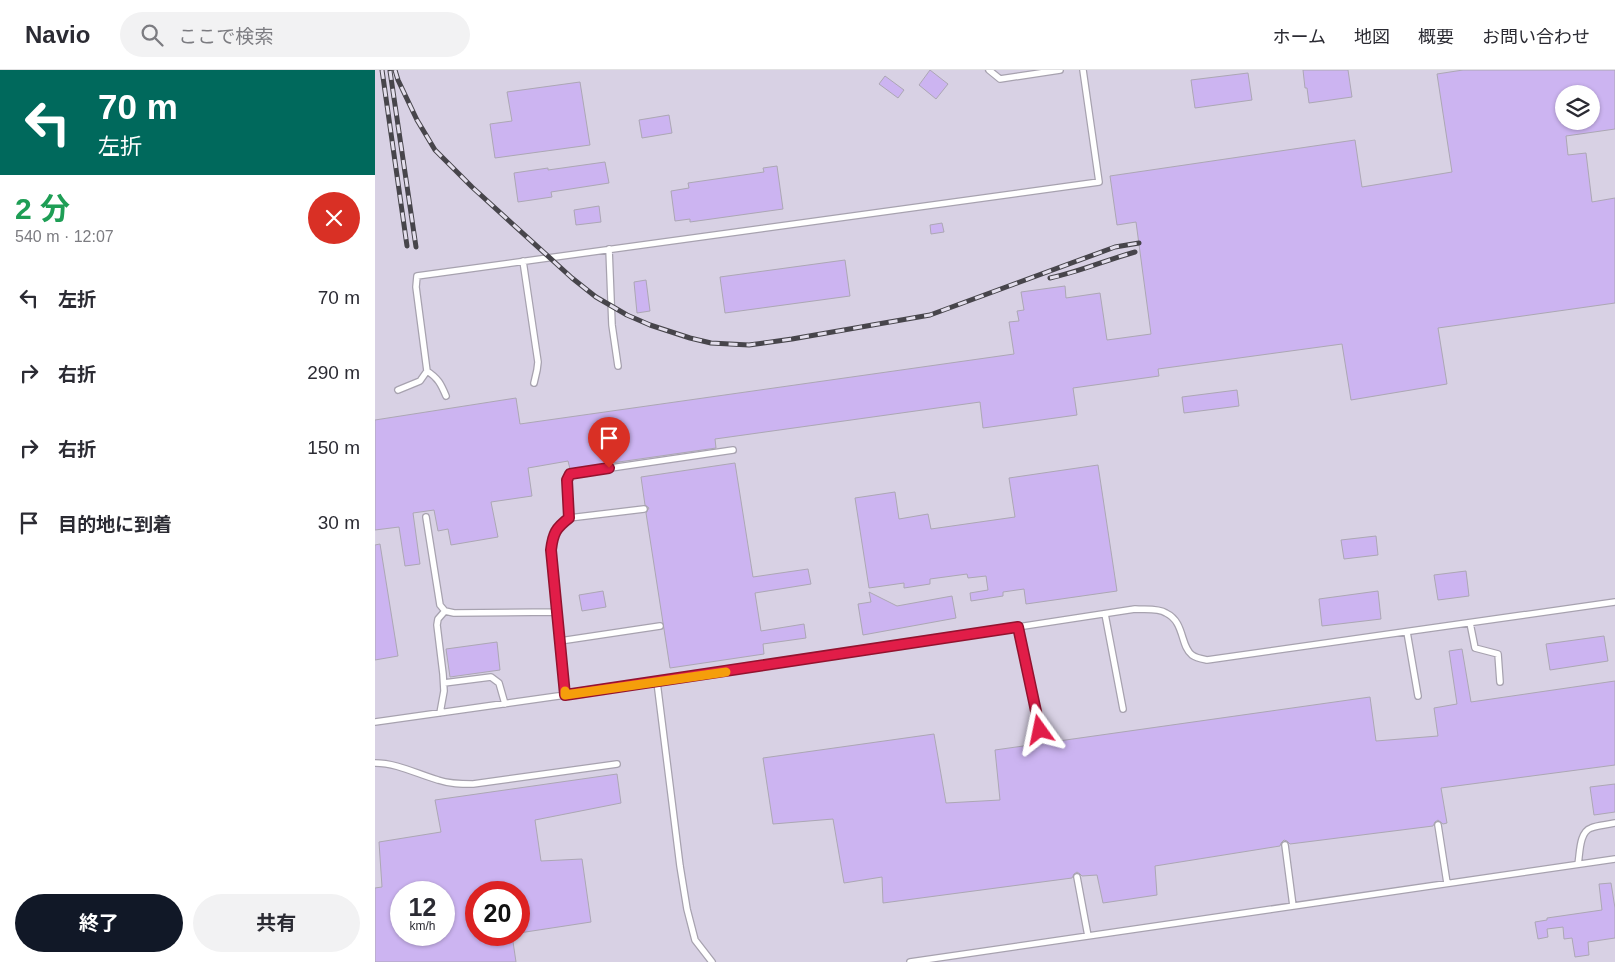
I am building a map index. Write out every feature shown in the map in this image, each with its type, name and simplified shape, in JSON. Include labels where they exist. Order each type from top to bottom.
[{"type":"lane","points":[[989,70],[1000,79],[1060,70]]},
{"type":"lane","points":[[398,390],[420,381],[427,371],[417,276],[1099,182],[1083,70]]},
{"type":"lane","points":[[609,250],[612,325],[618,366]]},
{"type":"lane","points":[[523,261],[538,362],[534,383]]},
{"type":"lane","points":[[427,371],[436,376],[446,396]]},
{"type":"lane","points":[[569,518],[567,480],[570,474],[733,450]]},
{"type":"lane","points":[[565,695],[551,550],[555,532],[569,518],[643,509]]},
{"type":"lane","points":[[426,517],[440,605],[445,611],[454,613],[557,612]]},
{"type":"lane","points":[[375,722],[657,682],[1135,609],[1167,613],[1178,623],[1189,652],[1194,657],[1207,660],[1615,602]]},
{"type":"lane","points":[[439,713],[444,691],[437,625],[438,619],[445,611]]},
{"type":"lane","points":[[1105,614],[1123,709]]},
{"type":"lane","points":[[1470,623],[1475,648],[1498,654],[1500,682]]},
{"type":"lane","points":[[560,641],[660,626]]},
{"type":"lane","points":[[1018,627],[1040,730]]},
{"type":"lane","points":[[1407,632],[1418,696]]},
{"type":"lane","points":[[443,683],[491,677],[499,683],[505,704]]},
{"type":"lane","points":[[657,682],[687,909],[695,940],[712,962]]},
{"type":"lane","points":[[375,763],[388,763],[453,784],[467,784],[617,764]]},
{"type":"lane","points":[[1578,864],[1582,839],[1586,832],[1590,828],[1615,823]]},
{"type":"lane","points":[[1438,825],[1447,884]]},
{"type":"lane","points":[[1285,845],[1293,906]]},
{"type":"lane","points":[[910,962],[1615,859]]},
{"type":"lane","points":[[1077,877],[1088,936]]},
{"type":"lane","points":[[955,955],[956,962]]},
{"type":"shaded area","points":[[375,70],[1615,70],[1615,962],[375,962]]},
{"type":"building","points":[[930,70],[948,84],[936,99],[919,85]]},
{"type":"building","points":[[1303,70],[1348,70],[1352,97],[1309,103]]},
{"type":"building","points":[[1463,70],[1615,70],[1615,129],[1566,136],[1568,155],[1586,153],[1592,202],[1615,198],[1615,303],[1438,328],[1447,384],[1351,400],[1342,344],[1158,369],[1159,376],[1073,388],[1077,415],[983,428],[980,402],[715,439],[716,448],[570,469],[568,461],[528,468],[532,496],[491,502],[498,537],[451,545],[448,529],[438,531],[434,510],[413,513],[420,564],[405,566],[399,527],[375,530],[375,420],[516,398],[520,424],[1014,354],[1009,322],[1019,321],[1017,311],[1024,310],[1021,292],[1065,286],[1066,298],[1100,293],[1107,340],[1151,334],[1136,222],[1117,225],[1110,176],[1355,140],[1362,187],[1452,172],[1437,74]]},
{"type":"building","points":[[1248,73],[1252,100],[1195,108],[1191,80]]},
{"type":"building","points":[[885,76],[904,90],[898,98],[879,84]]},
{"type":"building","points":[[580,82],[590,145],[495,158],[490,124],[512,121],[507,92]]},
{"type":"building","points":[[669,115],[672,133],[642,138],[639,120]]},
{"type":"building","points":[[605,162],[609,183],[551,192],[552,197],[518,202],[514,173]]},
{"type":"building","points":[[777,166],[783,209],[690,222],[690,219],[675,221],[671,191],[689,188],[688,183],[764,172],[763,168]]},
{"type":"building","points":[[599,206],[601,222],[576,225],[574,210]]},
{"type":"building","points":[[942,223],[944,232],[931,234],[930,225]]},
{"type":"building","points":[[845,260],[850,296],[725,313],[720,277]]},
{"type":"building","points":[[646,280],[650,311],[637,313],[634,282]]},
{"type":"building","points":[[1237,390],[1239,406],[1184,413],[1182,397]]},
{"type":"building","points":[[735,463],[753,577],[808,569],[811,584],[755,593],[761,631],[804,624],[806,638],[763,644],[764,654],[670,668],[646,513],[649,508],[645,505],[641,477]]},
{"type":"building","points":[[1098,465],[1117,591],[1026,604],[1024,589],[1003,592],[1003,596],[971,601],[970,593],[988,590],[986,576],[968,578],[967,574],[930,579],[930,584],[904,588],[904,583],[869,588],[855,498],[895,492],[899,519],[928,514],[931,529],[1015,517],[1009,478]]},
{"type":"building","points":[[1376,536],[1378,555],[1344,559],[1341,540]]},
{"type":"building","points":[[380,544],[398,656],[375,660],[375,545]]},
{"type":"building","points":[[1466,571],[1469,596],[1438,600],[1434,575]]},
{"type":"building","points":[[603,591],[606,607],[582,611],[579,595]]},
{"type":"building","points":[[1378,591],[1381,619],[1322,626],[1319,599]]},
{"type":"building","points":[[869,592],[897,606],[952,596],[956,618],[863,635],[858,604],[871,602]]},
{"type":"building","points":[[1604,636],[1608,661],[1550,670],[1546,644]]},
{"type":"building","points":[[497,642],[500,670],[450,677],[446,649]]},
{"type":"building","points":[[1462,649],[1471,702],[1615,681],[1615,765],[1441,788],[1447,823],[1443,824],[1438,820],[1433,826],[1290,844],[1284,840],[1280,846],[1155,866],[1157,895],[1103,903],[1097,875],[1082,876],[1077,872],[1072,878],[883,903],[882,877],[844,883],[833,819],[773,824],[763,758],[934,734],[946,803],[1000,800],[995,750],[1370,697],[1376,741],[1438,736],[1434,708],[1457,704],[1449,651]]},
{"type":"building","points":[[617,774],[621,803],[535,820],[541,861],[582,859],[591,922],[530,931],[530,881],[465,881],[465,946],[514,946],[516,962],[375,962],[375,888],[382,887],[379,842],[441,832],[435,800]]},
{"type":"building","points":[[1615,784],[1615,812],[1594,815],[1590,787]]},
{"type":"building","points":[[1611,883],[1615,908],[1615,938],[1588,942],[1589,955],[1575,957],[1572,938],[1564,939],[1563,927],[1547,929],[1548,937],[1538,939],[1535,922],[1547,920],[1547,918],[1602,910],[1599,884]]},
{"type":"railway","points":[[382,70],[407,246]]},
{"type":"railway","points":[[395,70],[417,120],[435,150],[472,187],[572,278],[596,297],[627,315],[650,325],[711,343],[749,345],[930,315],[1115,247],[1139,243]]},
{"type":"railway","points":[[390,71],[416,247]]},
{"type":"railway","points":[[1050,278],[1135,252]]},
{"type":"slow traffic","points":[[565,691],[565,695],[726,672]]},
{"type":"route","points":[[609,468],[570,474],[568,476],[569,518],[560,525],[552,540],[551,550],[565,695],[1018,627],[1040,730]]}]
